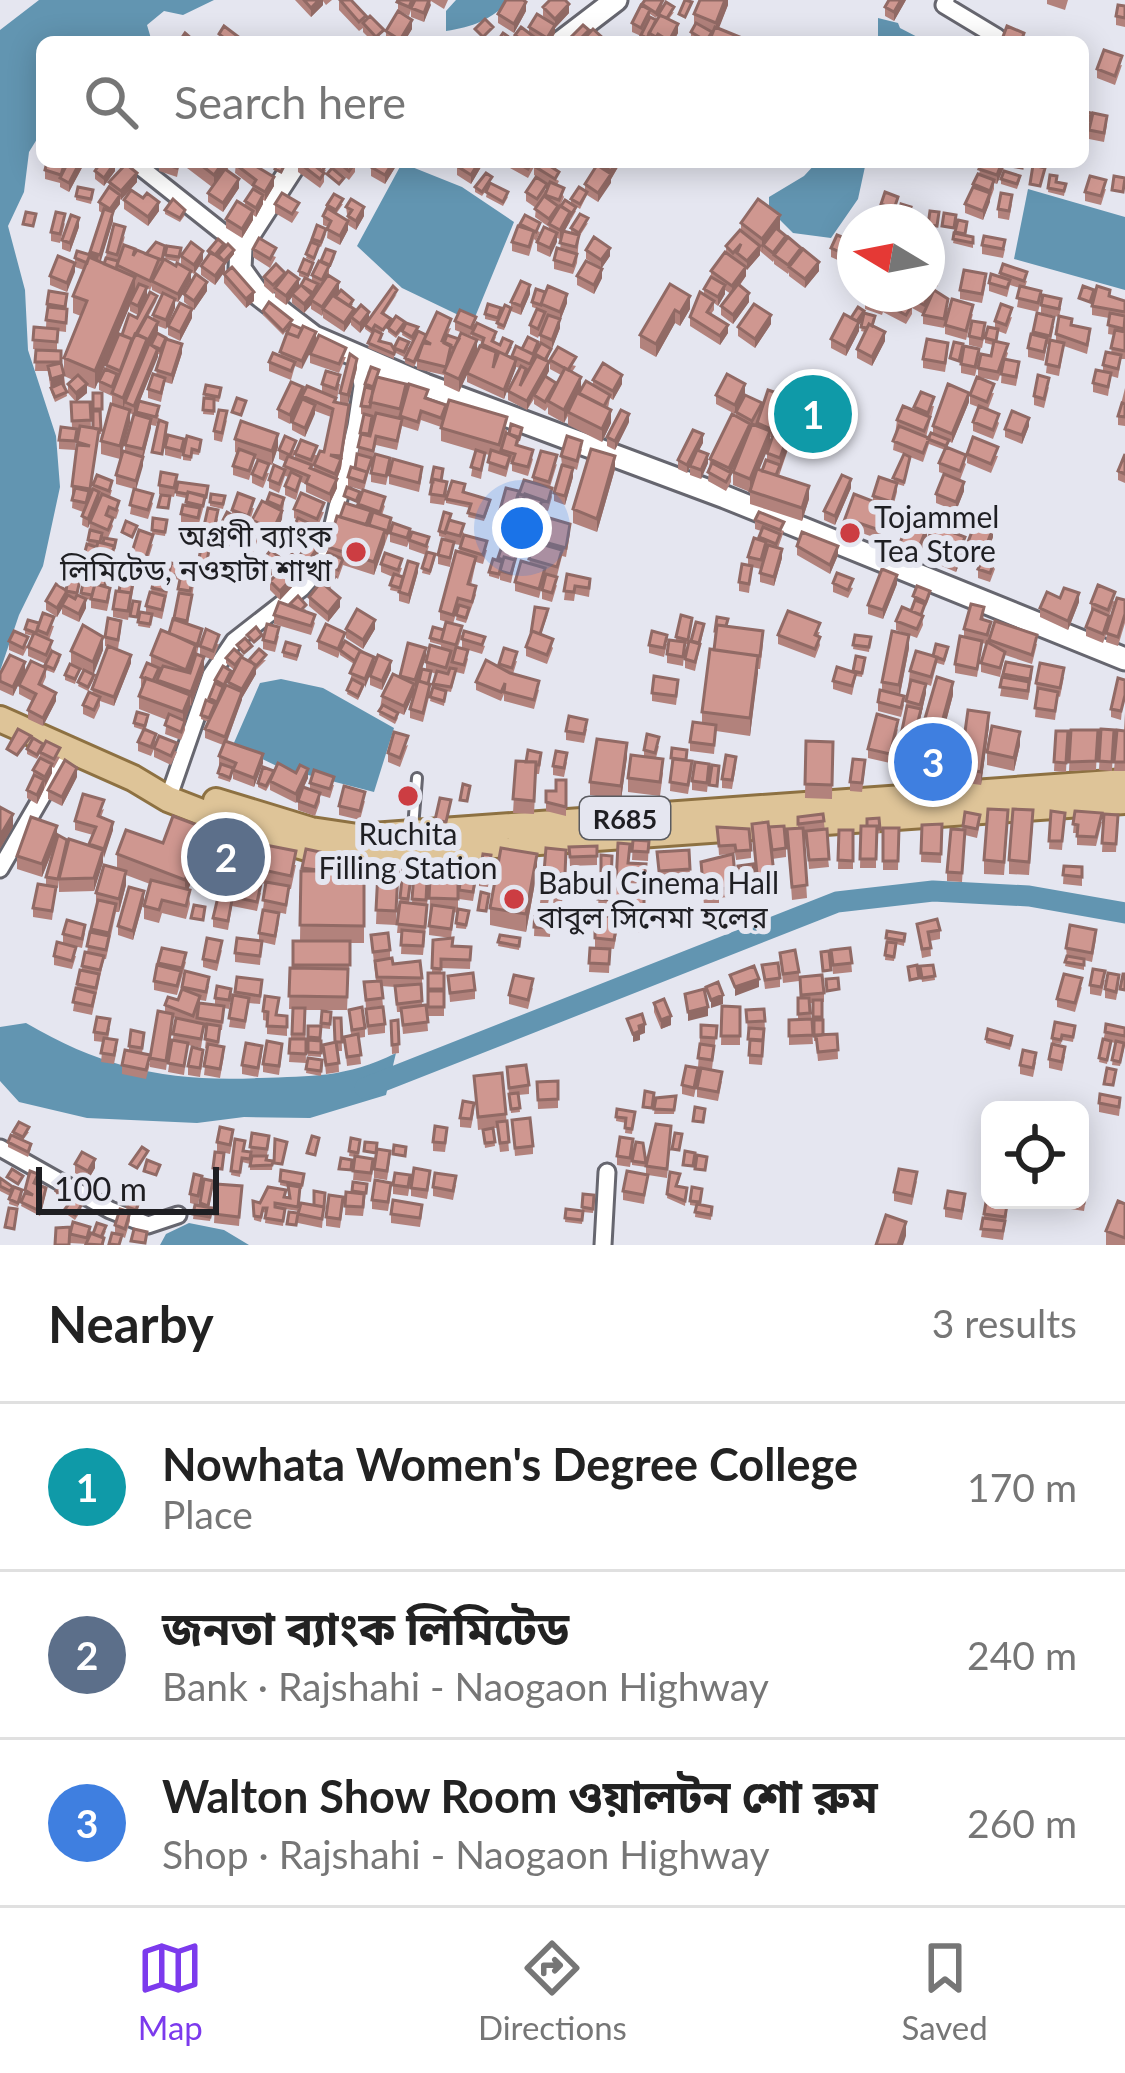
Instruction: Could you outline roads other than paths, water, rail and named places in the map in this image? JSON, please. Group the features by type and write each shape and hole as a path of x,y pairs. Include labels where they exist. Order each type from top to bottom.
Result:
{"main road":[{"name":"R685","path":"7,722 256,833 354,855 411,844 1125,782"},
{"name":"R685","path":"411,844 1125,801"}],"street":[{"path":"569,36 616,0"},
{"path":"946,0 944,5 995,36"},
{"path":"142,168 242,247"},
{"path":"292,168 242,247 240,269 258,294 314,337 597,452 725,496 1125,659"},
{"path":"170,793 212,675 234,641 302,588 324,562 356,426 362,386 358,356"},
{"path":"0,869 69,750"},
{"path":"0,1148 110,1210 148,1225 178,1215"},
{"path":"603,1245 607,1172"}],"lane":[{"path":"411,844 417,778"}],"water":[{"path":"39,0 214,0 183,15 164,11 147,25 150,36 36,36 36,141 29,152 24,192 8,226 25,290 28,350 56,436 60,487 43,566 19,615 0,671 0,30"},
{"path":"456,0 510,0 481,22 446,31 446,11"},
{"path":"878,18 898,23 915,36 878,36"},
{"path":"399,168 414,168 462,187 514,222 473,322 402,288 357,246"},
{"path":"811,168 865,168 855,204 837,204 837,229 831,238 793,233 769,209 769,197"},
{"path":"1028,189 1125,217 1125,290 1014,259"},
{"path":"281,679 323,688 394,728 374,792 281,768 233,745 260,683"},
{"path":"26,1023 110,1062 196,1078 329,1074 396,1053 386,1095 310,1118 244,1117 197,1123 87,1118 19,1102 0,1081 0,1027"},
{"path":"189,1223 224,1230 249,1245 160,1245 166,1234"}],"waterway":[{"path":"365,1088 837,902 933,891 1029,896 1125,913"}],"place":[{"name":"Nowhata Women's Degree College","path":"813,414"},
{"name":"Tojammel Tea Store","path":"850,533"},
{"name":"অগ্রণী ব্যাংক লিমিটেড, নওহাটা শাখা","path":"356,552"},
{"name":"Walton Show Room ওয়ালটন শো রুম","path":"933,762"},
{"name":"Ruchita Filling Station","path":"408,796"},
{"name":"জনতা ব্যাংক লিমিটেড","path":"226,857"},
{"name":"Babul Cinema Hall বাবুল সিনেমা হলের","path":"514,899"}]}
